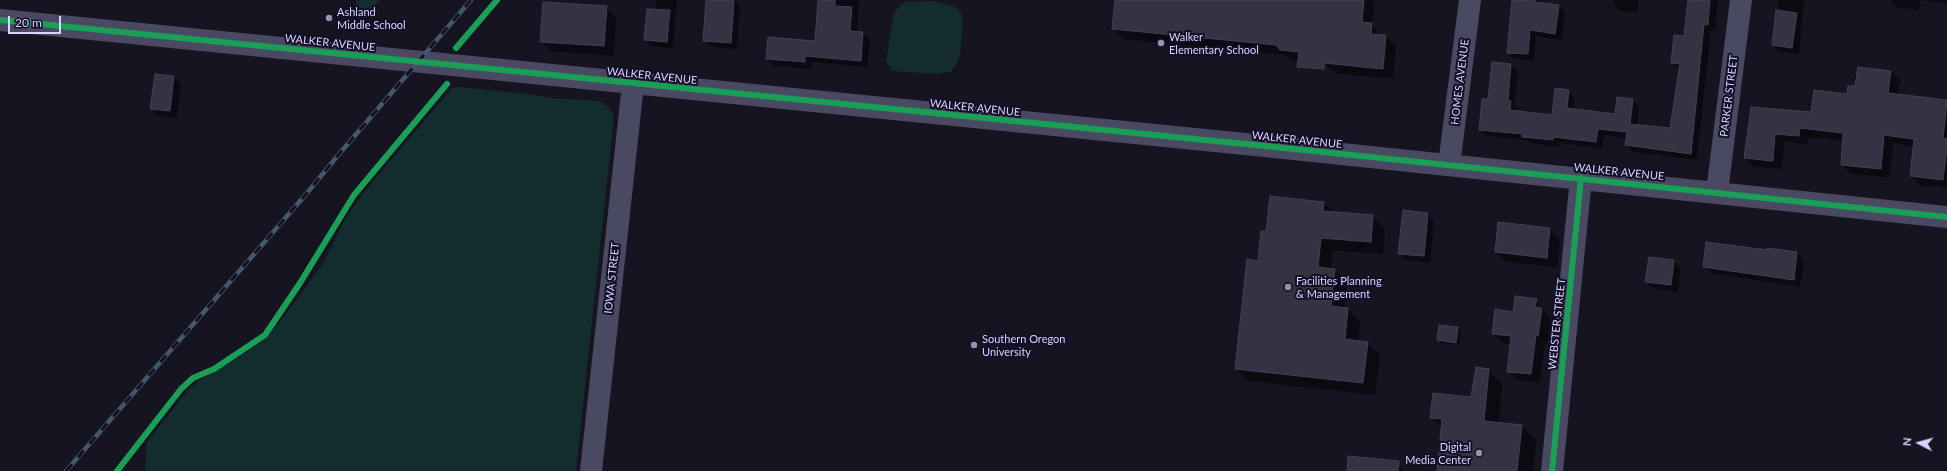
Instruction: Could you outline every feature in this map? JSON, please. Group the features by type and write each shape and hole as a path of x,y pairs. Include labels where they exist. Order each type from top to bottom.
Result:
{"street":[{"name":"HOMES AVENUE","path":"1449,165 1470,0"},
{"name":"PARKER STREET","path":"1717,192 1741,0"},
{"name":"WALKER AVENUE","path":"0,20 1581,178 1947,217"},
{"name":"IOWA STREET","path":"591,471 633,84"},
{"name":"WEBSTER STREET","path":"1552,471 1581,178"}],"green space":[{"path":"355,0 380,0 369,11 364,20"},
{"path":"934,1 955,7 961,13 963,23 960,53 956,65 950,72 937,74 893,71 886,62 894,12 905,2"},
{"path":"459,87 552,98 599,101 609,107 614,116 576,471 145,471 147,442 188,390 200,380 261,343 282,319 324,262 343,223 363,193 452,88"}],"building":[{"path":"706,0 734,0 731,43 703,41"},
{"path":"818,0 835,0 835,6 852,7 850,31 863,32 861,61 805,56 805,62 766,59 768,37 815,41"},
{"path":"1115,0 1364,0 1362,22 1372,23 1371,34 1386,35 1383,69 1324,63 1324,69 1297,67 1299,52 1280,50 1276,45 1112,29"},
{"path":"1512,0 1535,0 1535,2 1559,5 1555,34 1530,30 1528,54 1507,53"},
{"path":"1688,0 1710,0 1708,25 1704,24 1691,154 1625,145 1627,132 1598,129 1596,142 1553,137 1553,140 1522,137 1522,134 1479,130 1482,99 1488,99 1492,62 1511,64 1508,101 1511,101 1510,110 1552,115 1555,88 1569,90 1567,108 1615,114 1617,97 1633,99 1630,124 1670,128 1680,64 1671,63 1674,35 1684,36"},
{"path":"543,2 607,6 604,46 540,42"},
{"path":"647,9 670,10 667,42 644,40"},
{"path":"1776,10 1797,13 1792,48 1772,45"},
{"path":"1858,67 1891,71 1888,93 1947,100 1943,138 1947,139 1947,147 1943,180 1910,176 1914,139 1884,135 1881,169 1841,165 1843,133 1800,128 1799,136 1775,134 1773,161 1744,158 1751,107 1811,112 1814,90 1847,94 1848,86 1855,86"},
{"path":"155,74 174,76 170,111 150,109"},
{"name":"Facilities Planning & Management","path":"1270,196 1324,202 1323,211 1373,215 1371,242 1321,238 1318,267 1335,269 1331,306 1348,308 1345,339 1368,342 1363,383 1235,369 1247,259 1258,261 1261,231 1266,231"},
{"path":"1403,210 1428,213 1424,256 1398,254"},
{"path":"1498,222 1550,228 1547,258 1495,252"},
{"path":"1706,242 1767,250 1767,248 1797,252 1794,280 1703,267"},
{"path":"1649,257 1674,260 1671,285 1645,282"},
{"path":"1515,296 1537,299 1535,307 1542,308 1538,336 1536,335 1531,374 1507,372 1511,336 1492,334 1495,309 1513,312"},
{"path":"1439,325 1458,327 1456,343 1437,340"},
{"path":"1476,367 1489,369 1484,421 1522,425 1517,471 1437,471 1442,419 1430,418 1433,393 1471,397"},
{"path":"1348,456 1399,461 1398,471 1347,471"}],"railway":[{"path":"66,471 307,193 471,0"}],"cycle path":[{"path":"456,48 497,0"},
{"path":"0,20 1265,146 1947,217"},
{"path":"117,471 181,389 193,378 214,369 265,335 300,283 354,195 447,84"},
{"path":"1552,471 1581,178"}],"place":[{"name":"Ashland Middle School","path":"329,18"},
{"name":"Walker Elementary School","path":"1161,43"},
{"name":"Facilities Planning & Management","path":"1288,287"},
{"name":"Southern Oregon University","path":"974,345"},
{"name":"Digital Media Center","path":"1479,453"}]}
